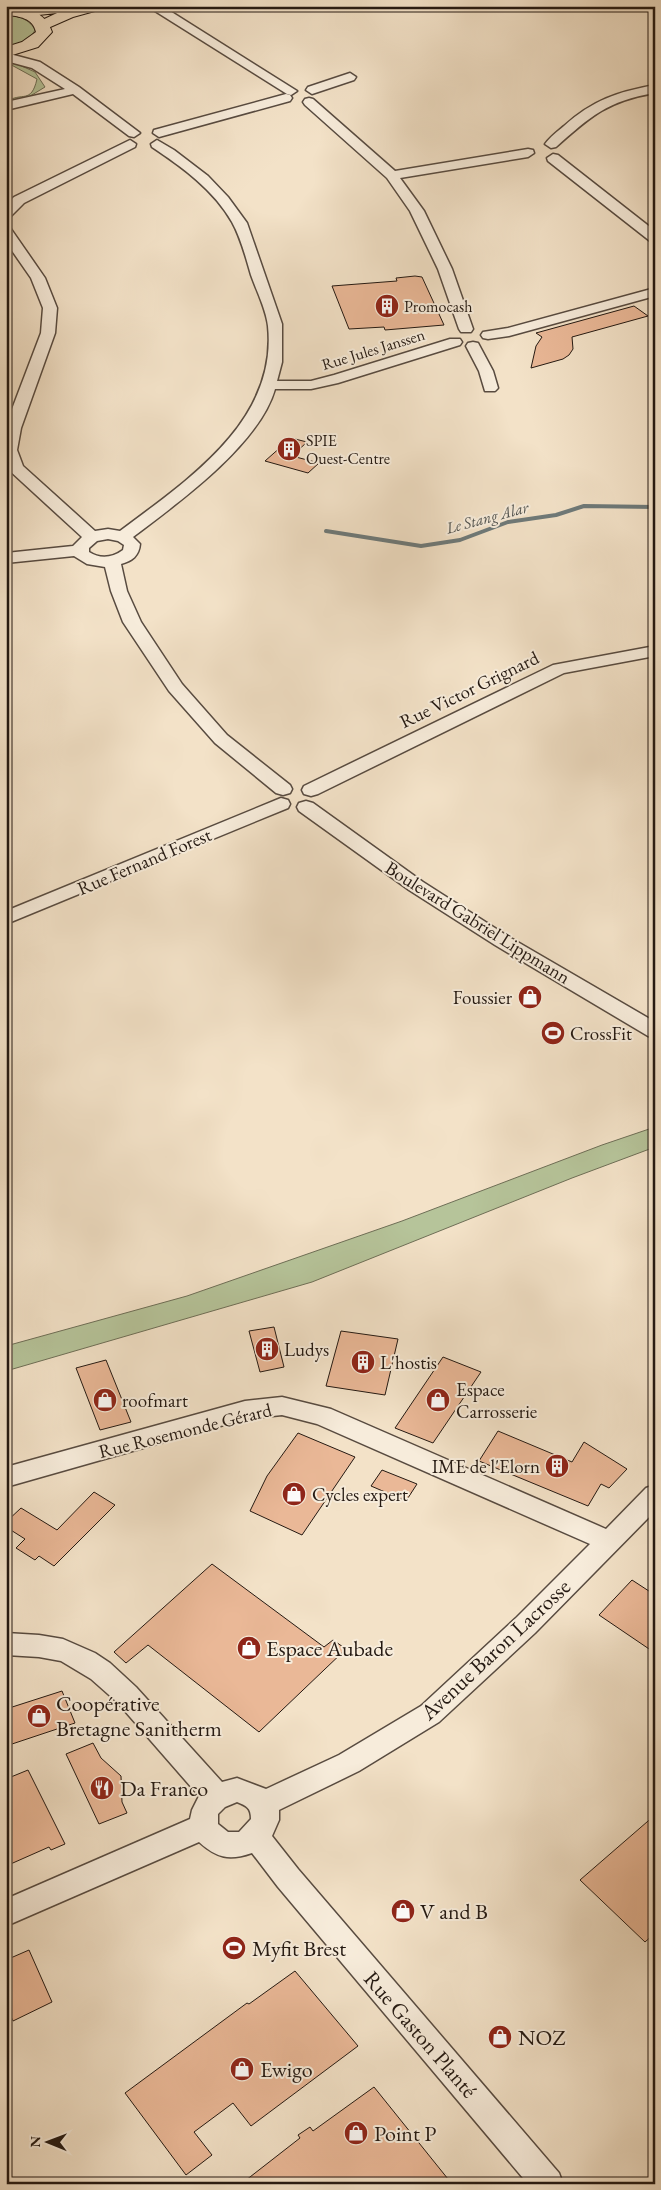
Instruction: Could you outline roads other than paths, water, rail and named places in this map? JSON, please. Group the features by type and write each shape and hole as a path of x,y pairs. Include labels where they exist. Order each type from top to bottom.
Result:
{"main road":[{"path":"13,11 36,12 68,6"},
{"path":"43,25 68,14 97,6"},
{"path":"6,52 29,46 40,38 44,32 43,25 38,20 13,11"}],"street":[{"path":"153,6 289,94 294,101 310,96 350,77"},
{"path":"29,46 29,54 52,81 52,86 42,95"},
{"path":"6,57 41,68 144,141 192,169 207,182 232,210 240,223 275,326 276,358 270,385 253,418 236,442 217,462 123,537"},
{"path":"6,106 42,95 73,89"},
{"path":"551,144 605,102 624,95 655,89"},
{"path":"6,213 19,200 144,141 289,94"},
{"path":"42,95 90,101"},
{"path":"310,96 392,175 417,211 445,269 466,329"},
{"path":"392,175 528,153 538,158 553,158 559,157 564,151 562,148 551,144 532,146 527,150 528,153"},
{"path":"553,158 651,232"},
{"path":"6,232 38,278 50,308 48,333 13,428 9,450 16,468 92,537"},
{"path":"488,335 489,338 485,344 473,346 455,342 452,336 466,329 483,331 488,335 508,332 655,292"},
{"name":"Rue Jules Janssen","path":"270,385 311,384 338,380 455,342"},
{"path":"473,346 486,371 490,388"},
{"path":"108,534 123,537 132,544 131,552 121,560 112,562 91,560 85,557 80,550 83,542 92,537 108,534"},
{"path":"6,558 80,550"},
{"path":"112,562 120,591 132,622 175,687 221,738 282,796 300,786 308,798"},
{"name":"Rue Victor Grignard","path":"308,798 559,669 655,652"},
{"name":"Rue Fernand Forest","path":"6,918 282,796"},
{"name":"Boulevard Gabriel Lippmann","path":"308,798 424,891 502,941 655,1031"},
{"name":"Rue Rosemonde Gérard","path":"6,1477 245,1410 282,1406 322,1416 609,1540"},
{"name":"Avenue Baron Lacrosse","path":"263,1804 349,1763 430,1714 526,1626 655,1495"},
{"path":"6,1644 34,1645 69,1652 93,1665 123,1689 172,1748 217,1796"},
{"path":"237,1790 247,1792 263,1804 266,1813 262,1830 256,1838 240,1845 222,1843 215,1839 205,1826 206,1810 210,1802 226,1791 237,1790"},
{"path":"6,1913 205,1826"},
{"name":"Rue Gaston Planté","path":"256,1838 548,2184"}],"waterway":[{"name":"Le Stang Alar","path":"326,531 421,546 460,540 508,522 556,515 584,506 655,507"}],"place":[{"name":"Promocash","path":"387,306"},
{"name":"SPIE Ouest-Centre","path":"289,449"},
{"name":"Foussier","path":"530,997"},
{"name":"CrossFit","path":"553,1033"},
{"name":"Ludys","path":"267,1349"},
{"name":"L'hostis","path":"363,1362"},
{"name":"roofmart","path":"105,1400"},
{"name":"Espace Carrosserie","path":"438,1400"},
{"name":"IME de l'Elorn","path":"557,1466"},
{"name":"Cycles expert","path":"294,1494"},
{"name":"Espace Aubade","path":"249,1648"},
{"name":"Coopérative Bretagne Sanitherm","path":"39,1716"},
{"name":"Da Franco","path":"102,1788"},
{"name":"V and B","path":"403,1911"},
{"name":"Myfit Brest","path":"234,1948"},
{"name":"NOZ","path":"500,2037"},
{"name":"Ewigo","path":"242,2069"},
{"name":"Point P","path":"356,2133"}]}
